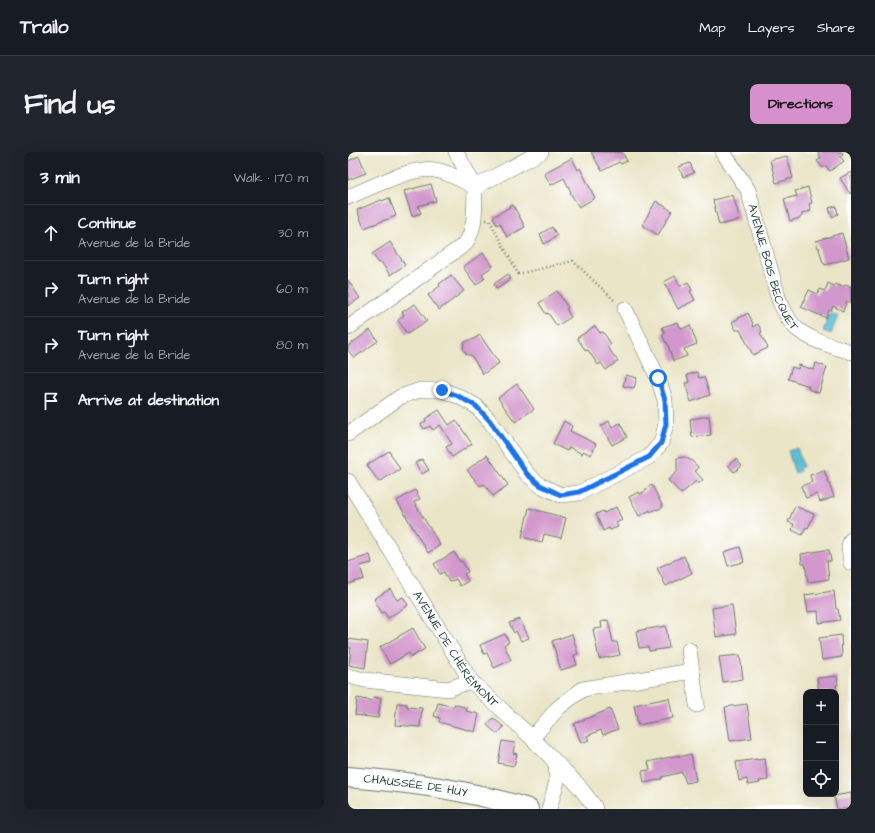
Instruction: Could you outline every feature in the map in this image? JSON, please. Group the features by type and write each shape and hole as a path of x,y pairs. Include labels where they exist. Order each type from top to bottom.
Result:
{"main road":[{"name":"CHAUSSÉE DE HUY","path":"348,777 394,781 454,790 528,809"}],"street":[{"path":"348,328 465,244 471,234 474,218 475,187 456,152"},
{"path":"475,187 541,152"},
{"name":"AVENUE BOIS BECQUET","path":"723,152 748,190 779,300 787,316 797,328 814,339 851,352"},
{"path":"348,197 409,172 424,169 447,173 475,187"},
{"path":"348,434 400,397 420,390 442,390 458,396 476,406 490,421 527,474 540,485 561,495 579,492 649,457 661,443 666,424 665,400 658,378 625,309"},
{"name":"AVENUE DE CHÉRÉMONT","path":"348,481 471,681 532,738 578,785 595,809"},
{"path":"851,540 849,547 851,563"},
{"path":"689,650 696,705"},
{"path":"532,738 560,707 583,689 692,671"},
{"path":"348,676 365,680 448,689 471,681"},
{"path":"549,809 557,781 556,764"}],"path":[{"path":"474,218 490,221 518,274 573,261 625,309"}],"water":[{"path":"830,313 838,316 831,334 823,331"},
{"path":"797,448 803,467 799,468 800,471 795,473 788,451"}],"building":[{"path":"591,152 622,152 627,161 621,164 619,162 602,171"},
{"path":"817,152 842,152 843,154 840,156 844,161 830,171 826,166 823,168 817,161 821,158"},
{"path":"359,156 366,173 348,180 348,161"},
{"path":"787,156 793,178 776,183 770,160"},
{"path":"572,158 578,170 580,168 595,198 579,207 570,193 571,192 564,178 551,185 544,173"},
{"path":"690,163 694,173 683,177 679,167"},
{"path":"851,172 851,193 850,194 840,178"},
{"path":"431,184 436,201 418,206 421,213 412,216 404,191"},
{"path":"808,187 812,203 809,204 811,211 802,213 800,218 790,221 784,199 797,196 795,191"},
{"path":"733,195 740,220 719,225 713,200"},
{"path":"389,198 396,216 364,228 357,210"},
{"path":"656,201 672,211 658,235 642,225"},
{"path":"513,205 525,227 507,237 500,223 497,225 493,217"},
{"path":"836,206 838,214 832,217 829,208"},
{"path":"552,227 557,236 544,244 540,234"},
{"path":"842,233 849,258 825,265 823,263 820,248 818,248 816,241"},
{"path":"390,242 405,265 390,275 381,262 379,263 372,254"},
{"path":"483,253 493,266 482,274 485,278 476,285 463,267"},
{"path":"508,274 511,279 497,289 494,284"},
{"path":"451,275 464,291 439,310 428,295"},
{"path":"675,276 680,286 688,282 692,290 690,291 695,300 678,309 664,282"},
{"path":"348,280 360,298 348,306"},
{"path":"828,283 834,286 835,284 843,287 845,285 851,287 851,303 847,301 843,311 833,306 831,311 829,310 826,318 801,307 809,290 818,294 820,289 825,291"},
{"path":"557,291 568,308 566,309 571,317 557,326 548,313 546,314 539,303"},
{"path":"415,304 427,321 407,334 398,320 404,315 402,312"},
{"path":"748,313 753,327 758,324 762,332 760,333 768,348 753,355 740,330 736,330 732,322"},
{"path":"678,322 682,329 690,325 697,344 684,349 687,356 673,361 667,342 666,343 662,334 665,333 662,327"},
{"path":"595,326 600,333 603,332 611,344 607,347 618,361 606,370 601,363 598,365 588,350 586,351 577,338"},
{"path":"370,330 378,341 354,358 348,350 348,346"},
{"path":"480,335 499,363 483,374 471,355 467,355 463,349 464,343"},
{"path":"816,363 827,367 819,393 808,389 809,386 788,379 792,367 798,369 799,365 814,370"},
{"path":"697,372 699,378 704,377 710,395 691,402 685,383 689,382 687,375"},
{"path":"626,375 637,378 634,388 623,386"},
{"path":"517,384 534,409 515,422 498,398"},
{"path":"439,410 449,425 456,420 472,444 452,457 446,447 452,444 440,425 433,430 430,426 424,429 421,424 426,421 425,419"},
{"path":"709,416 711,435 692,437 690,419"},
{"path":"564,421 572,426 570,431 596,444 591,455 583,451 582,454 569,447 567,451 553,444"},
{"path":"609,421 612,427 620,423 627,437 612,445 601,426"},
{"path":"389,451 400,469 379,482 367,465"},
{"path":"487,455 508,485 493,496 484,484 480,486 467,470"},
{"path":"685,457 698,467 695,471 703,480 698,484 696,481 681,494 668,480 678,471 677,458"},
{"path":"422,459 429,470 422,474 415,463"},
{"path":"736,459 742,466 734,472 728,465"},
{"path":"824,470 834,497 820,502 817,494 806,498 801,486 812,482 810,475"},
{"path":"652,485 663,507 650,512 650,510 639,516 629,497 639,492 640,494"},
{"path":"415,490 420,499 414,502 440,545 428,553 397,501"},
{"path":"795,506 814,514 808,528 806,527 802,535 792,530 794,524 788,522"},
{"path":"616,507 622,520 616,523 618,527 610,530 609,528 603,531 596,514 603,511 604,513"},
{"path":"529,508 566,518 561,538 544,534 542,542 522,537"},
{"path":"740,547 744,562 728,566 724,552"},
{"path":"829,550 831,561 827,561 829,579 808,582 805,564 802,564 801,554"},
{"path":"454,552 460,562 462,561 468,572 464,574 468,581 460,586 456,579 449,582 444,572 440,574 434,564"},
{"path":"370,555 372,563 360,566 364,579 348,584 348,562"},
{"path":"684,556 692,573 666,586 657,568"},
{"path":"390,589 397,600 403,597 408,605 388,618 384,612 382,613 374,599"},
{"path":"834,591 836,609 838,609 840,620 819,623 818,611 808,612 805,595"},
{"path":"732,605 736,634 716,637 712,608"},
{"path":"520,619 529,638 521,641 516,631 514,633 509,623"},
{"path":"608,620 613,642 617,642 620,655 599,659 593,629 602,628 601,622"},
{"path":"666,626 669,648 649,651 648,647 639,648 636,631"},
{"path":"413,628 425,649 411,657 409,653 390,664 380,647"},
{"path":"505,634 509,642 504,645 511,660 494,668 487,653 484,654 480,645"},
{"path":"572,634 578,654 574,655 577,665 561,670 552,641"},
{"path":"841,635 842,657 822,660 819,638"},
{"path":"348,639 368,642 365,668 349,665 351,648 348,648"},
{"path":"740,655 743,679 723,682 719,657"},
{"path":"837,676 838,685 836,685 837,689 819,689 817,678"},
{"path":"373,697 381,698 378,718 355,715 357,698 372,701"},
{"path":"669,698 673,718 638,725 634,705"},
{"path":"397,703 407,704 407,707 422,708 420,727 395,725"},
{"path":"438,703 454,707 454,704 467,708 466,711 479,714 475,732 439,722 440,718 434,716"},
{"path":"747,704 752,738 730,741 725,707"},
{"path":"610,709 618,729 603,735 601,730 587,736 589,740 581,743 574,724"},
{"path":"493,718 504,727 497,734 487,725"},
{"path":"502,741 515,743 513,753 517,754 514,766 498,763"},
{"path":"691,754 696,781 686,783 682,772 644,783 642,771 650,770 648,762 679,755 679,757"},
{"path":"765,759 768,780 759,781 760,783 748,785 747,779 739,781 736,762"},
{"path":"851,793 851,809 837,809 834,797 839,797 839,795"}],"route":[{"path":"442,390 458,396 476,406 490,421 527,474 540,485 561,495 579,492 649,457 661,443 666,424 665,400 658,378"}]}
